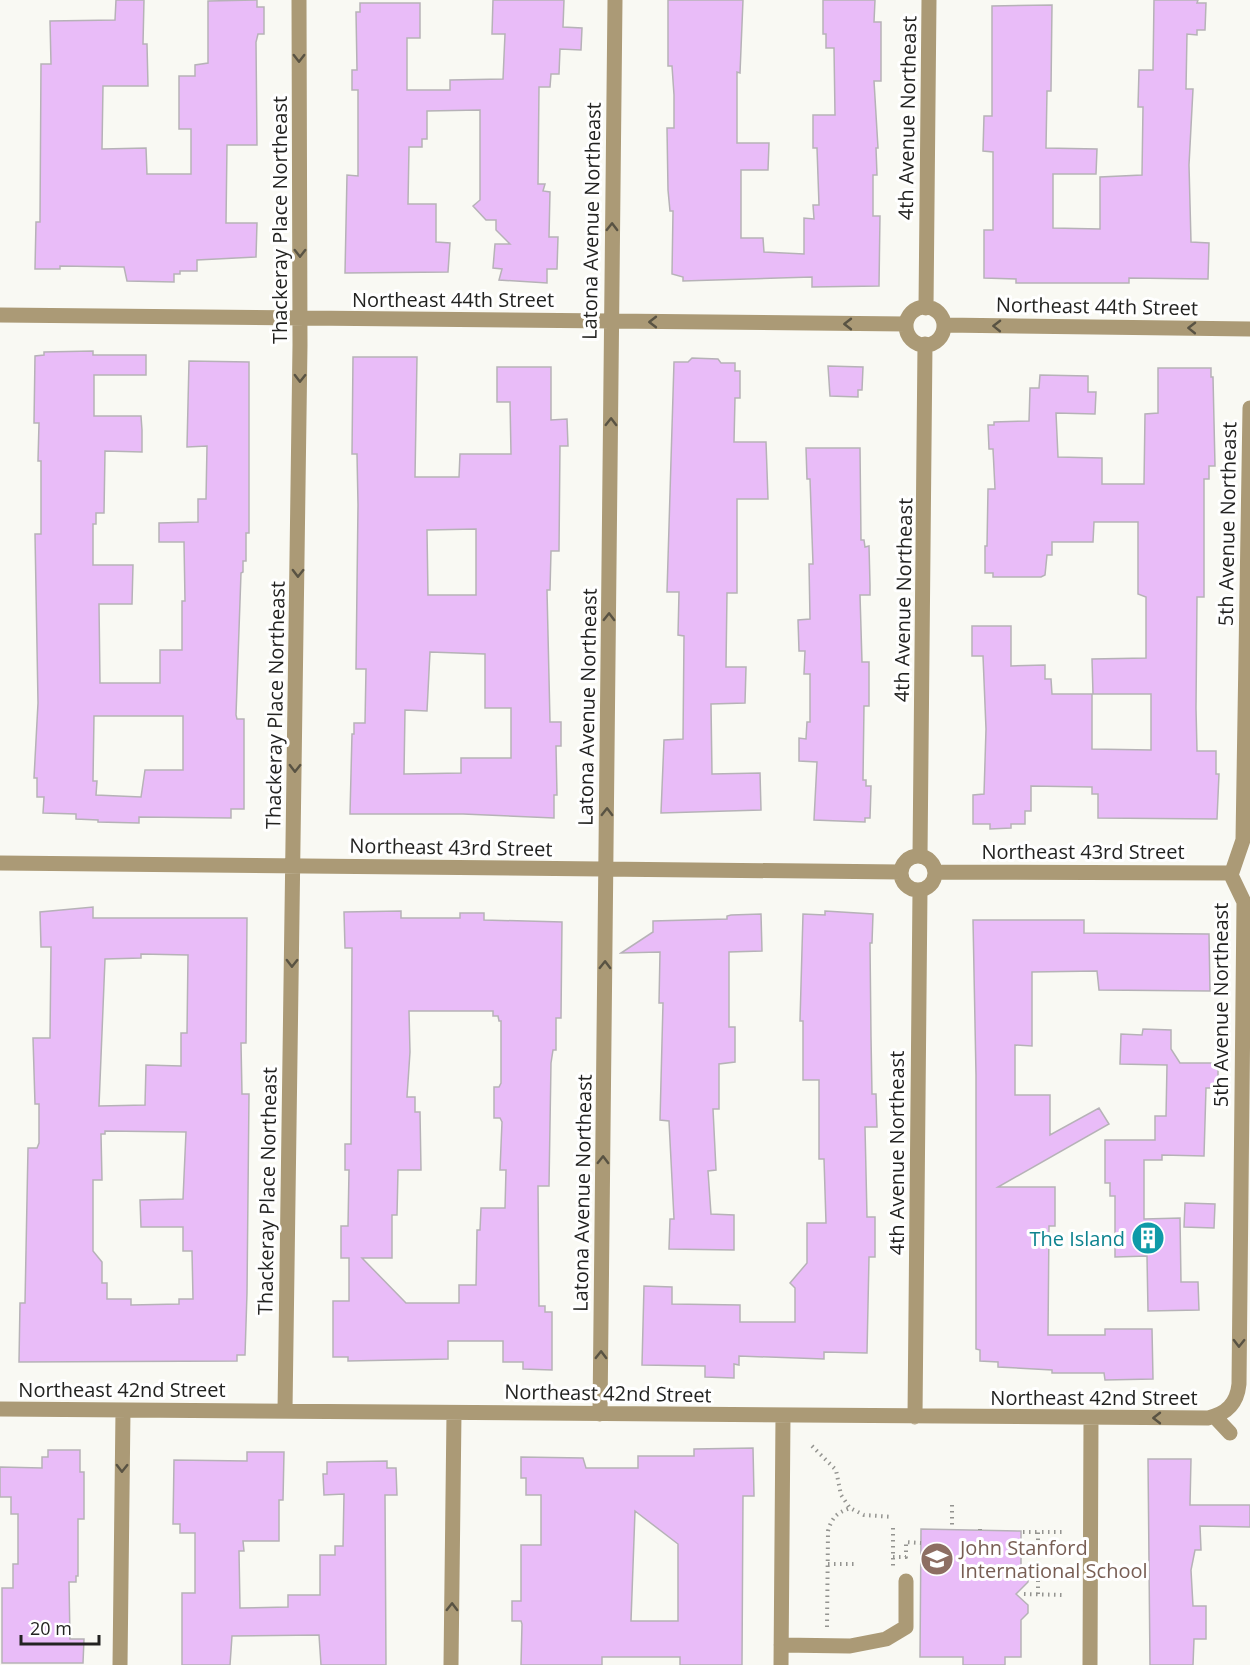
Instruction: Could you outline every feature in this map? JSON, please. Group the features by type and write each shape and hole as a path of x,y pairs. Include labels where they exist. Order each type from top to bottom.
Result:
{"street":[{"name":"Thackeray Place Northeast","path":"285,1411 300,319 299,0"},
{"name":"Latona Avenue Northeast","path":"600,1414 615,0"},
{"name":"4th Avenue Northeast","path":"926,308 929,0"},
{"path":"926,308 940,315 944,325 939,338 925,344 913,340 906,324 911,314 926,308"},
{"name":"Northeast 44th Street","path":"0,315 906,324"},
{"name":"Northeast 44th Street","path":"944,325 1250,329"},
{"name":"4th Avenue Northeast","path":"920,856 925,344"},
{"name":"5th Avenue Northeast","path":"1215,1416 1229,1409 1234,1403 1239,1384 1244,902 1231,873 1243,840 1250,408"},
{"path":"920,856 928,859 935,872 930,885 920,890 906,885 901,872 907,861 920,856"},
{"name":"Northeast 43rd Street","path":"0,863 294,865 606,871 901,872"},
{"name":"Northeast 43rd Street","path":"935,872 1231,873"},
{"name":"4th Avenue Northeast","path":"915,1416 920,890"},
{"name":"Northeast 42nd Street","path":"0,1409 1091,1418 1215,1416"},
{"path":"120,1665 123,1410"},
{"path":"451,1665 454,1413"},
{"path":"781,1665 783,1415"},
{"path":"1215,1416 1230,1432"},
{"path":"1090,1665 1091,1418"},
{"path":"781,1645 850,1646 886,1639 906,1627 906,1581"}],"path":[{"path":"812,1446 836,1470 841,1495 850,1508 864,1515 893,1517"},
{"path":"952,1505 952,1528"},
{"path":"827,1632 828,1531 831,1520 838,1513 850,1508"},
{"path":"893,1528 894,1559 906,1557 906,1542 921,1543"},
{"path":"1023,1532 1064,1532"},
{"path":"1038,1532 1038,1594"},
{"path":"828,1564 854,1564"},
{"path":"1024,1594 1063,1595"}],"building":[{"path":"116,0 144,0 143,44 147,44 148,86 103,86 102,149 146,148 147,174 191,174 191,129 179,129 179,76 195,76 195,65 208,63 208,1 257,0 257,7 264,7 264,34 258,34 256,42 257,145 227,145 226,223 257,223 256,257 197,260 197,271 180,271 180,274 174,274 174,282 127,281 124,267 60,266 60,269 35,269 36,222 40,222 41,64 51,64 50,21 115,20"},
{"path":"493,0 564,0 563,27 582,28 581,50 560,49 559,74 551,74 550,87 539,87 538,184 545,184 543,191 550,192 549,237 558,237 557,269 547,269 547,283 499,280 502,269 493,268 495,244 510,244 496,230 496,220 486,220 473,206 480,200 480,110 427,111 427,139 422,139 422,147 409,147 408,204 436,204 436,242 450,243 448,272 345,273 347,175 358,176 358,90 352,90 352,70 357,70 356,12 360,12 360,3 420,3 420,38 407,38 407,90 450,90 450,80 503,79 505,34 492,34"},
{"path":"668,0 743,0 740,73 737,72 737,143 769,143 768,170 741,170 741,238 763,238 764,252 804,254 804,218 814,219 813,205 819,205 817,148 813,148 813,115 835,115 834,48 826,48 826,34 823,34 823,0 875,0 874,22 881,22 881,81 874,81 878,148 876,148 877,175 873,175 873,216 880,216 879,286 812,287 812,277 683,281 683,277 672,274 673,211 670,211 668,190 667,128 674,128 674,95 672,66 668,66"},
{"path":"1154,0 1198,0 1197,3 1206,3 1205,30 1197,30 1197,35 1187,34 1186,89 1193,89 1189,165 1191,242 1209,243 1208,279 1129,278 1129,283 1016,283 1016,279 984,278 984,230 993,230 993,152 983,151 984,116 992,116 992,6 1052,5 1051,91 1047,91 1046,148 1097,149 1096,174 1053,174 1053,228 1100,229 1100,177 1142,175 1143,107 1138,107 1139,70 1153,70"},
{"path":"93,351 93,355 146,355 146,375 94,375 94,416 141,416 142,430 142,452 105,451 104,513 96,513 96,524 93,524 93,565 133,565 132,604 99,604 100,683 160,683 160,650 182,650 182,601 185,601 184,542 159,542 159,523 198,522 198,499 206,499 207,446 187,447 189,361 249,362 249,533 246,533 246,561 243,561 243,572 241,573 236,715 237,719 244,719 244,809 231,809 231,818 139,817 139,823 98,822 98,820 76,819 76,814 43,813 44,797 37,797 37,778 34,778 38,703 35,534 41,534 41,461 38,461 39,423 34,423 35,356 44,355 44,352","holes":["94,716 183,716 183,770 145,770 141,797 96,795 97,781 93,781"]},
{"path":"353,357 417,357 415,477 459,477 460,454 511,454 510,402 497,402 497,367 551,367 551,420 567,419 568,446 560,446 559,551 551,551 550,590 547,590 550,722 561,722 561,746 556,746 557,795 554,795 554,818 463,814 350,814 352,734 354,734 354,723 365,723 366,669 356,669 358,505 357,454 352,454","holes":["476,529 476,595 428,595 427,530","430,652 485,654 485,708 511,708 511,758 461,758 461,773 404,774 405,710 427,711"]},
{"path":"692,358 718,359 721,363 735,363 735,371 740,371 740,398 735,398 734,442 766,442 768,499 737,499 737,593 727,593 726,667 746,667 745,703 711,704 712,774 760,773 761,810 661,813 664,740 683,739 684,636 678,635 679,592 667,592 674,362 688,362"},
{"path":"828,366 863,367 862,390 858,390 858,397 830,396"},
{"path":"1158,368 1211,368 1211,377 1213,377 1215,466 1209,466 1209,479 1204,479 1204,597 1197,597 1196,708 1197,751 1216,751 1216,774 1219,774 1217,819 1098,818 1098,794 1092,794 1092,787 1031,786 1031,811 1025,811 1025,824 1011,824 1011,828 990,829 990,824 973,824 973,795 984,794 986,729 983,656 972,656 972,626 1011,626 1011,666 1045,665 1045,679 1051,679 1052,694 1092,694 1092,749 1151,750 1151,694 1093,694 1092,659 1146,658 1146,597 1138,594 1138,522 1094,522 1093,542 1052,542 1052,555 1047,555 1045,575 1041,577 993,577 993,573 985,573 985,546 987,546 988,489 995,489 993,449 989,449 988,425 994,425 994,422 1029,421 1030,388 1039,388 1040,375 1088,376 1088,392 1096,392 1095,414 1056,413 1058,457 1102,458 1102,484 1144,484 1145,414 1158,413"},
{"path":"806,448 860,448 861,540 864,540 865,547 869,546 870,585 870,595 860,595 862,662 869,662 869,706 864,706 863,780 866,780 866,786 871,786 870,818 865,818 865,822 814,820 817,762 799,761 799,738 806,739 807,722 810,722 810,674 804,674 805,651 799,651 798,620 810,619 809,564 813,564 810,479 807,479"},
{"path":"93,907 93,918 247,918 246,1043 241,1043 242,1094 249,1094 247,1293 245,1355 237,1355 237,1361 19,1362 20,1303 25,1303 28,1148 37,1148 39,1143 39,1104 35,1104 33,1038 50,1038 51,947 41,947 40,912","holes":["141,954 188,955 187,1033 181,1033 181,1066 146,1065 145,1105 99,1106 105,959 141,958","105,1131 186,1132 183,1199 140,1200 141,1227 183,1227 183,1251 192,1251 193,1299 179,1299 179,1304 131,1305 131,1299 107,1299 107,1283 102,1283 102,1262 93,1251 93,1180 102,1180 101,1134 105,1134"]},
{"path":"401,911 401,918 460,918 460,913 484,913 484,920 562,922 561,1018 556,1018 556,1050 553,1050 551,1063 549,1186 538,1186 539,1306 545,1306 545,1312 552,1312 552,1370 523,1369 523,1362 503,1362 503,1341 448,1341 448,1359 348,1361 348,1357 333,1357 333,1301 349,1301 349,1258 341,1258 341,1226 348,1226 349,1170 345,1170 345,1144 351,1144 352,948 345,948 344,912","holes":["409,1011 493,1011 493,1016 498,1016 501,1021 501,1083 499,1087 494,1087 494,1118 500,1118 502,1122 500,1170 506,1170 505,1208 481,1208 480,1230 477,1230 476,1285 459,1285 459,1303 406,1303 362,1258 392,1258 392,1215 397,1215 398,1170 421,1170 420,1112 415,1112 415,1097 407,1097 410,1052"]},
{"path":"825,911 873,914 872,943 870,943 872,1094 876,1094 877,1127 865,1127 867,1217 875,1217 875,1257 869,1257 867,1353 824,1352 824,1359 739,1356 739,1365 734,1364 734,1378 705,1377 705,1366 642,1365 644,1286 672,1287 672,1304 740,1305 740,1322 795,1322 795,1288 790,1283 807,1263 807,1223 826,1223 824,1159 819,1159 819,1080 803,1080 803,1021 800,1021 803,914 825,915"},
{"path":"761,914 762,951 729,952 729,1027 735,1027 735,1062 719,1064 719,1109 713,1109 716,1170 708,1171 711,1214 734,1215 734,1250 669,1249 670,1219 674,1219 669,1121 660,1120 663,1003 659,1003 660,952 621,953 653,932 653,921 727,919 727,916 731,915"},
{"path":"973,920 1084,920 1084,933 1209,934 1210,991 1099,990 1097,971 1032,972 1032,1046 1015,1045 1015,1095 1050,1095 1050,1135 1099,1108 1109,1124 998,1187 1055,1187 1055,1226 1049,1226 1048,1335 1105,1335 1105,1329 1152,1329 1153,1379 1105,1380 1104,1373 1052,1373 1052,1370 998,1367 998,1362 980,1361 980,1350 976,1349 976,1075"},
{"path":"1143,1029 1171,1030 1171,1049 1180,1063 1218,1063 1218,1088 1206,1088 1204,1156 1162,1155 1162,1160 1144,1160 1144,1219 1180,1218 1181,1282 1198,1282 1199,1310 1148,1311 1147,1256 1115,1257 1115,1196 1110,1196 1110,1183 1105,1183 1105,1140 1155,1140 1155,1116 1166,1116 1167,1065 1120,1064 1121,1034 1142,1035"},
{"path":"1185,1203 1215,1204 1214,1228 1184,1227"},
{"path":"753,1448 754,1496 743,1496 742,1665 680,1665 680,1657 602,1657 602,1665 521,1665 522,1624 521,1621 512,1621 512,1601 521,1601 521,1545 541,1545 541,1495 526,1495 526,1478 521,1478 521,1457 583,1458 586,1468 638,1468 638,1456 694,1456 694,1449","holes":["635,1511 678,1544 678,1621 631,1621"]},
{"path":"48,1450 80,1450 80,1472 84,1472 84,1519 78,1519 78,1576 76,1576 76,1582 69,1582 70,1639 84,1639 83,1663 2,1663 2,1588 13,1588 13,1564 18,1564 18,1514 11,1514 11,1497 0,1497 0,1467 42,1468 42,1457 48,1457"},
{"path":"247,1452 284,1452 283,1500 279,1500 279,1541 243,1541 244,1551 239,1551 240,1608 288,1607 288,1595 320,1595 320,1555 335,1555 335,1546 343,1546 344,1494 324,1495 323,1474 327,1474 327,1462 387,1461 387,1468 396,1468 397,1495 385,1495 386,1665 321,1665 319,1635 232,1636 230,1665 182,1665 182,1593 195,1593 195,1533 180,1533 180,1524 173,1524 174,1460 247,1461"},
{"path":"1148,1459 1191,1459 1190,1505 1250,1505 1250,1527 1200,1526 1201,1550 1195,1550 1191,1570 1193,1606 1206,1606 1206,1639 1194,1639 1193,1665 1150,1665"},
{"path":"921,1529 1021,1531 1021,1567 1028,1573 1028,1582 1016,1594 1028,1605 1028,1613 1021,1620 1021,1657 1005,1657 1005,1665 963,1665 963,1657 920,1657"}],"place":[{"name":"The Island","path":"1148,1238"},
{"name":"John Stanford International School","path":"937,1559"}]}
